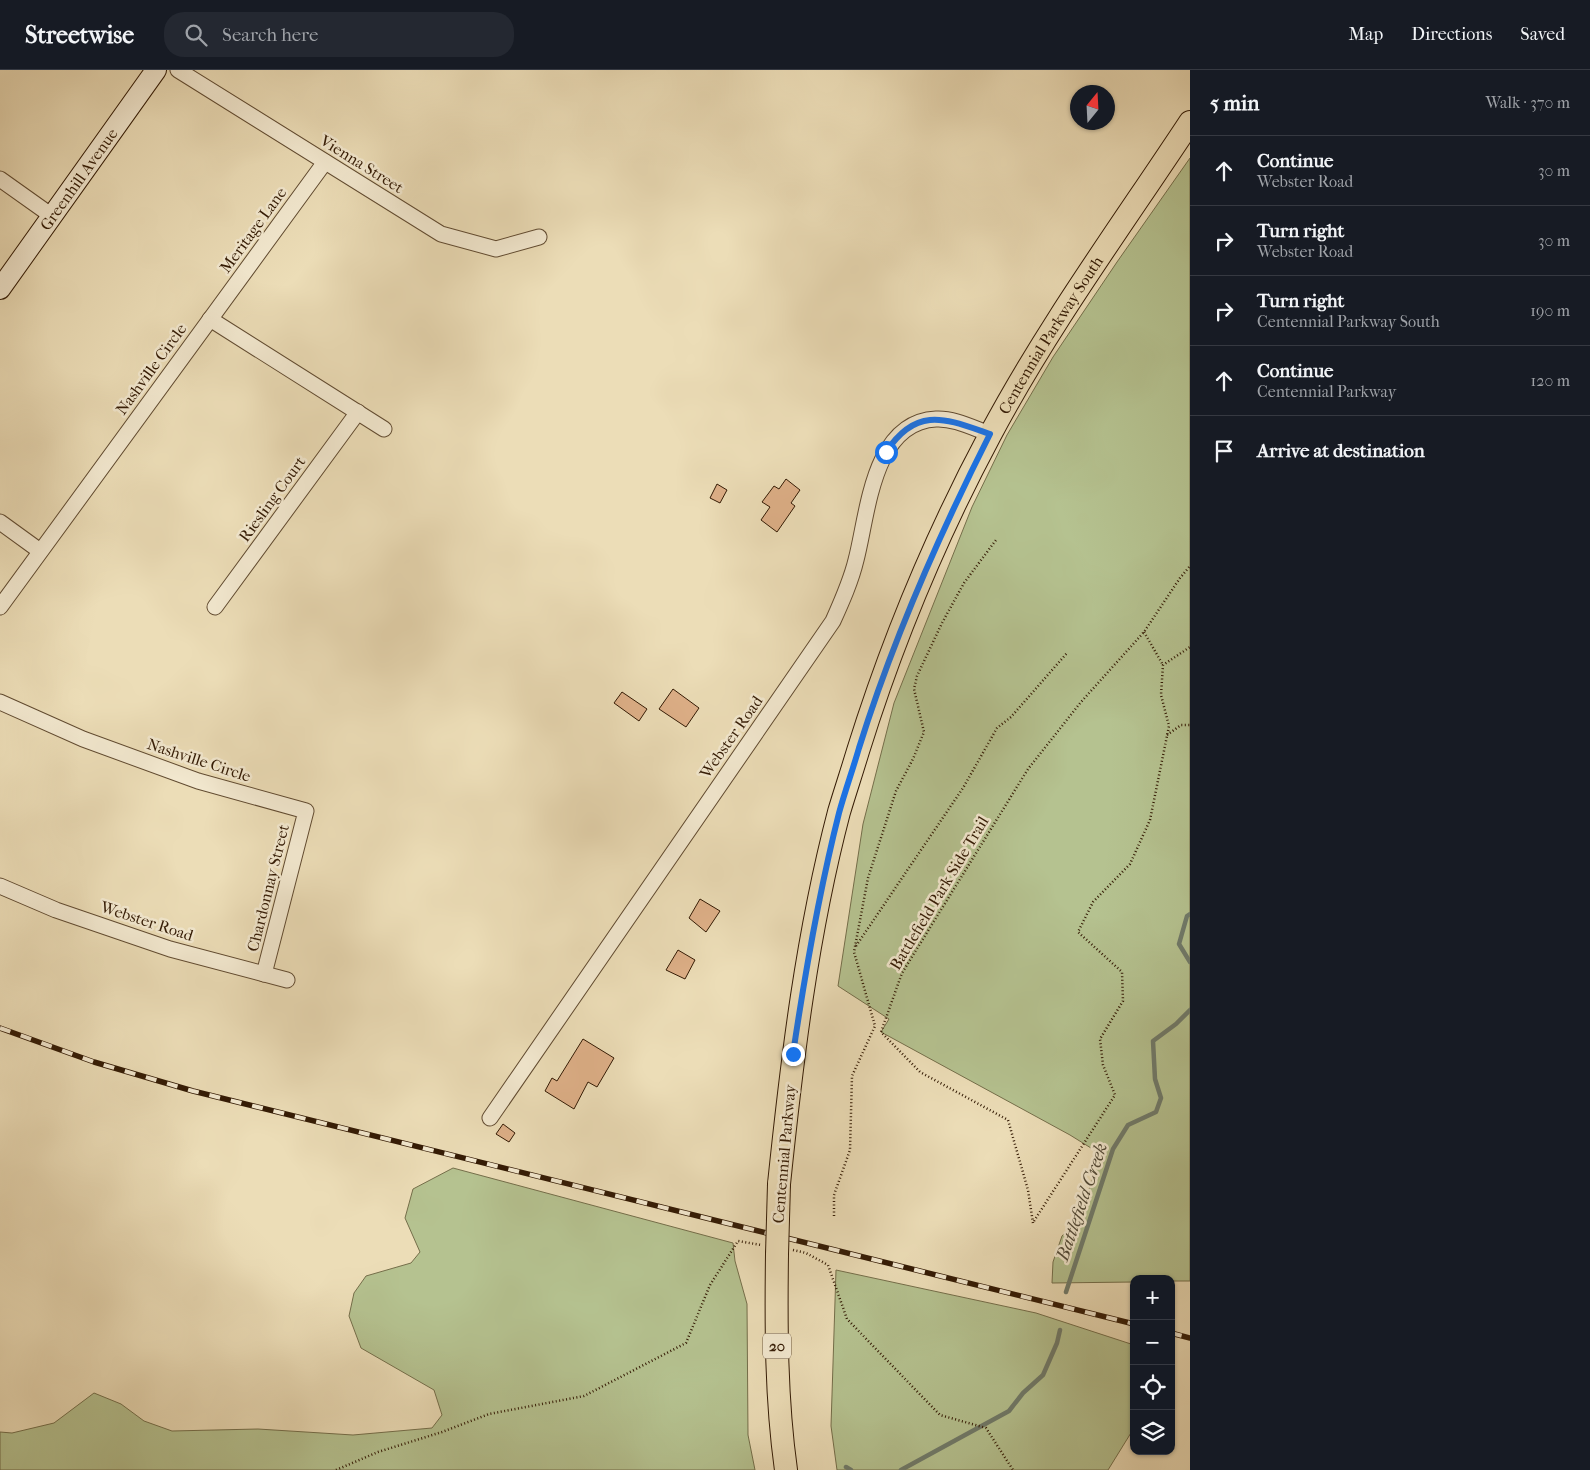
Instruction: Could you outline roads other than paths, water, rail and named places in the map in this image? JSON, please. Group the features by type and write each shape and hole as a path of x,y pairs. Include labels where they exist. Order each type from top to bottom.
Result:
{"main road":[{"name":"Centennial Parkway South","path":"840,811 875,697 916,590 990,434 1032,359 1190,122"},
{"name":"Centennial Parkway","path":"786,1470 781,1439 776,1324 779,1184 793,1054 808,952 840,811"}],"street":[{"name":"Greenhill Avenue","path":"0,288 156,70"},
{"name":"Vienna Street","path":"178,70 441,234 496,249 539,237"},
{"name":"Meritage Lane","path":"210,319 326,162"},
{"path":"0,179 52,216"},
{"name":"Nashville Circle","path":"0,607 210,319 384,429"},
{"name":"Riesling Court","path":"214,608 358,412"},
{"name":"Webster Road","path":"490,1118 833,621 842,602 856,560 868,499 876,475 886,452 896,438 910,427 933,419 950,420 990,434"},
{"path":"0,522 40,551"},
{"name":"Nashville Circle","path":"0,702 83,739 198,781 306,811"},
{"name":"Chardonnay Street","path":"264,974 306,811"},
{"name":"Webster Road","path":"0,886 56,910 170,949 287,980"}],"waterway":[{"name":"Battlefield Creek","path":"1190,914 1187,916 1179,944 1190,962"},
{"name":"Battlefield Creek","path":"1066,1292 1113,1149 1128,1125 1156,1112 1161,1098 1155,1079 1153,1041 1176,1024 1190,1010"},
{"name":"Battlefield Creek","path":"901,1470 1009,1411 1023,1393 1043,1375 1057,1343 1060,1330"},
{"name":"Battlefield Creek","path":"846,1467 851,1470"}],"railway":[{"path":"0,1028 94,1062 193,1091 1130,1323"},
{"path":"1175,1334 1190,1338"}]}
